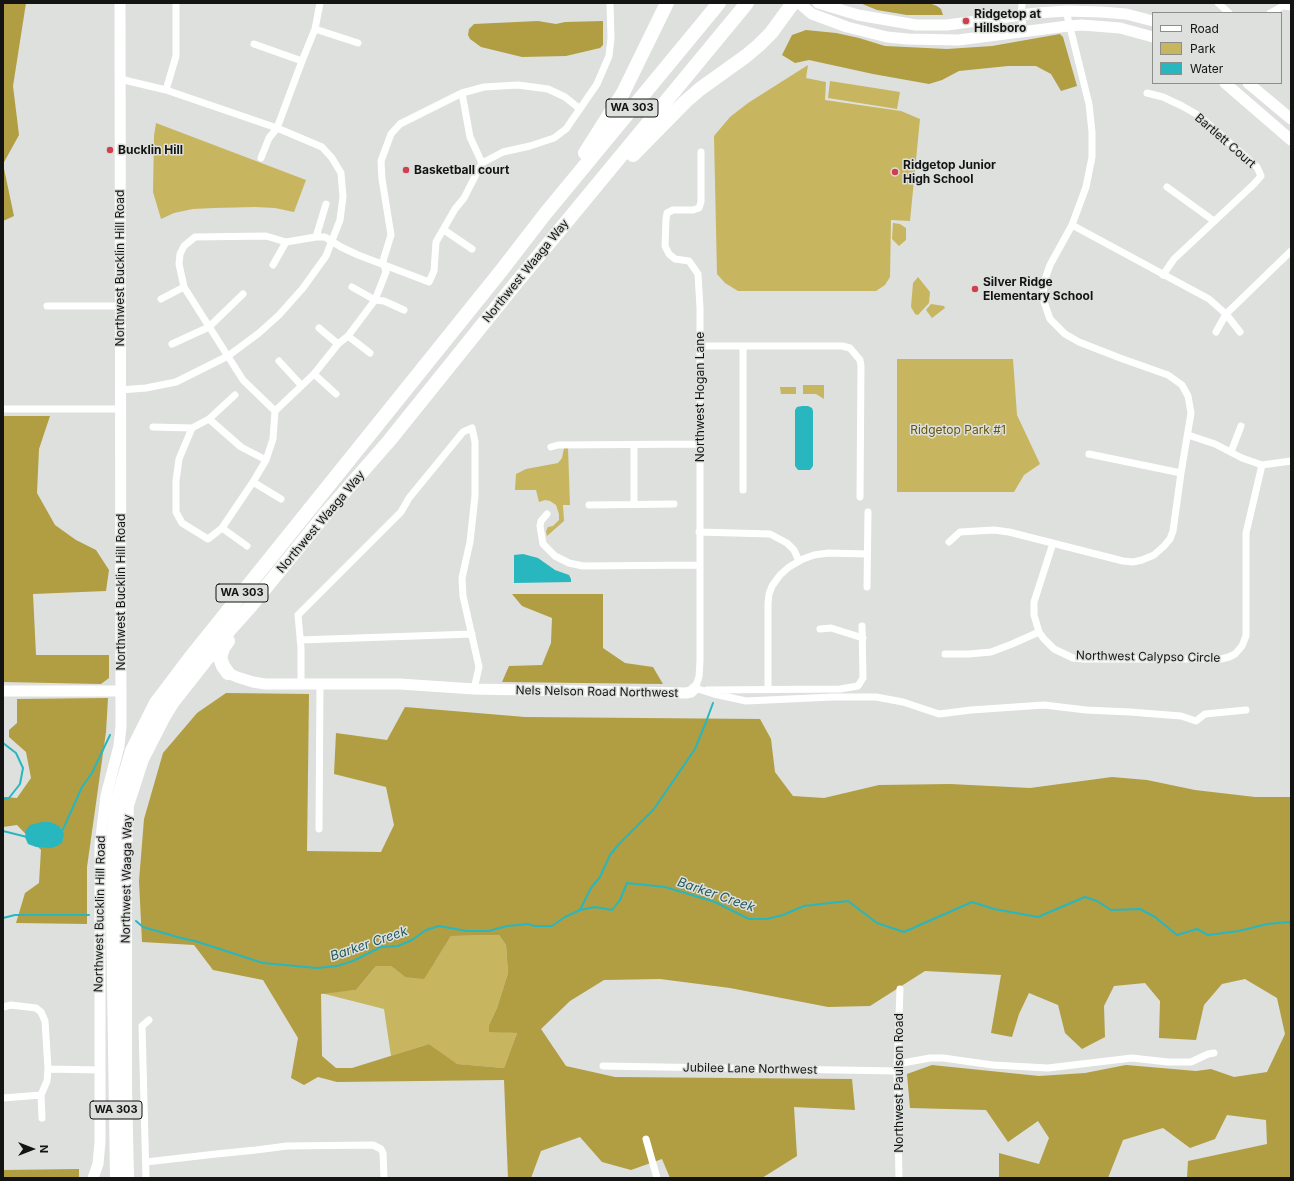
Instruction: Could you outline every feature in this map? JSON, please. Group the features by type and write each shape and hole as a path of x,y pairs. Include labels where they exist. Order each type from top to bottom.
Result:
{"highway":[{"path":"545,214 623,93 667,3"},
{"name":"Northwest Waaga Way","path":"125,1176 112,855 117,802 132,751 156,703 190,658 501,271 545,214 718,3"},
{"name":"Northwest Waaga Way","path":"125,1176 127,805 142,759 164,716 172,703 231,628 327,512 389,441 516,283 747,3"},
{"path":"588,196 685,102 759,45 771,33 794,3"},
{"path":"228,673 220,658 223,648 249,608"},
{"path":"172,703 187,691 201,674 217,670 228,673"}],"main road":[{"name":"Northwest Bucklin Hill Road","path":"93,1178 99,1153 100,845 106,796 119,746 121,691 120,3"},
{"path":"799,3 812,14 847,27 887,37 929,40 958,40 1068,26 1107,26 1130,30 1152,37"},
{"path":"818,3 858,15 916,24 947,25 1066,12 1126,14 1152,21"},
{"path":"1226,84 1291,140"},
{"path":"1249,84 1291,119"},
{"name":"Nels Nelson Road Northwest","path":"228,673 254,682 400,684 474,689 686,693 697,689"},
{"path":"3,691 121,691"}],"street":[{"path":"166,90 176,56 176,3"},
{"path":"261,158 269,138 278,128 315,29 320,3"},
{"path":"274,411 243,380 184,287 178,264 180,254 184,246 195,237 266,236 286,242 325,237 341,247 385,266 429,282 434,271 436,242 455,209 464,198 482,163 503,152 530,146 554,138 566,129 597,84 609,56 611,38 610,3"},
{"path":"1022,3 1021,16 1024,32"},
{"path":"1218,3 1228,12"},
{"path":"1272,12 1283,6 1290,6"},
{"path":"949,542 960,532 984,530 1009,532 1123,561 1133,562 1154,555 1170,539 1173,531 1191,413 1188,396 1182,385 1168,374 1120,358 1079,342 1065,334 1050,319 1043,299 1044,282 1050,265 1072,225 1086,187 1092,157 1092,132 1088,98 1068,26 1066,12"},
{"path":"315,29 358,43"},
{"path":"254,44 302,61"},
{"path":"120,79 166,90 278,128 322,147 332,158 341,173 343,197 340,220 326,256 303,288 279,315 259,333 228,356 176,382 146,388 120,390"},
{"path":"192,428 179,459 176,482 176,512 182,523 208,539 222,528 266,460 273,439 274,411 314,374 338,344 348,336 375,300 386,272 383,261 391,235 382,179 381,160 392,134 400,124 462,93 484,87 518,85 548,89 565,97 580,109"},
{"path":"462,93 470,137 482,163"},
{"name":"Bartlett Court","path":"1147,93 1163,97 1198,116 1257,167 1261,176 1174,259 1163,275"},
{"name":"Northwest Hogan Lane","path":"697,689 700,661 700,308 698,274 689,261 675,259 669,254 666,246 666,226 667,213 673,210 694,210 699,208 702,202 702,152"},
{"path":"1166,187 1214,221"},
{"path":"316,237 326,204"},
{"path":"1072,225 1209,299 1226,314 1240,332"},
{"path":"444,230 472,249"},
{"path":"273,265 286,242"},
{"path":"1216,332 1226,314 1291,251"},
{"path":"161,298 184,287"},
{"path":"352,287 375,300 384,301 404,310"},
{"path":"172,344 209,327 243,294"},
{"path":"47,306 120,306"},
{"path":"319,328 338,344"},
{"path":"348,336 370,353"},
{"path":"699,346 842,346 850,348 860,360 861,366 860,497"},
{"path":"743,346 743,490"},
{"path":"279,361 301,385"},
{"path":"314,374 336,394"},
{"path":"153,427 192,428 209,419 235,395"},
{"path":"3,409 120,409"},
{"path":"209,419 241,447 266,460"},
{"path":"1231,452 1241,426"},
{"path":"301,683 298,615 401,512 409,498 463,432 472,428 475,442 475,496 470,542 462,578 463,596 479,667 474,689"},
{"path":"1188,436 1215,444 1242,458 1262,465 1291,461"},
{"path":"551,447 558,444 700,444"},
{"path":"634,445 634,504"},
{"path":"1089,454 1181,473"},
{"name":"Northwest Calypso Circle","path":"1053,543 1034,602 1034,615 1039,632 1054,649 1073,658 1222,659 1235,654 1242,646 1246,636 1246,533 1262,465"},
{"path":"253,482 281,499"},
{"path":"589,505 674,504"},
{"path":"867,587 868,512"},
{"path":"547,514 541,521 540,526 543,544 555,556 569,563 583,566 699,565"},
{"path":"222,528 247,546"},
{"path":"699,532 770,534 787,543 794,550 799,561"},
{"path":"768,690 769,594 772,586 780,575 799,561 808,557 828,553 867,554"},
{"path":"697,689 840,689 858,686 863,678 862,626"},
{"path":"820,629 831,628 863,638"},
{"path":"946,654 991,652 1039,632"},
{"path":"300,640 472,634"},
{"path":"319,829 320,684"},
{"name":"Nels Nelson Road Northwest","path":"697,689 746,701 833,697 876,698 903,702 939,714 971,710 1044,705 1086,710 1181,716 1196,721 1206,714 1246,710"},
{"name":"Northwest Paulson Road","path":"899,1178 897,1068 900,989"},
{"path":"3,1007 11,1005 36,1008 41,1012 45,1021 48,1069 47,1081 41,1095 42,1118"},
{"path":"146,1178 142,1026 149,1020"},
{"name":"Jubilee Lane Northwest","path":"603,1066 897,1068 930,1058 992,1065 1048,1068 1132,1058 1168,1062 1191,1062 1208,1054 1214,1053"},
{"path":"48,1069 100,1070"},
{"path":"3,1098 41,1095"},
{"path":"646,1139 657,1178"},
{"path":"146,1162 287,1146 373,1145 381,1149 383,1153 384,1178"}],"green space":[{"path":"808,65 806,78 826,82 825,100 901,111 920,119 910,221 891,220 890,277 885,285 876,291 738,291 725,283 717,274 714,136 730,117 748,103"},
{"path":"830,81 900,92 897,109 828,98"},
{"path":"156,123 306,180 294,212 275,208 255,207 193,209 174,213 161,219 153,192 154,136"},
{"path":"893,223 900,224 906,228 906,240 899,246 892,239"},
{"path":"918,277 930,292 929,303 918,315 915,314 911,307 913,283"},
{"path":"931,304 944,306 945,308 932,318 926,310"},
{"name":"Ridgetop Park #1","path":"897,359 1013,359 1017,415 1040,464 1024,475 1014,492 897,492"},
{"path":"803,385 824,385 824,399 816,394 803,394"},
{"path":"780,387 796,387 796,394 781,394"},
{"path":"564,448 568,448 570,505 563,505 564,521 547,536 546,531 548,527 553,526 559,520 556,505 545,500 539,502 536,490 515,490 516,474 526,469 558,463 562,458"},
{"path":"499,935 506,945 508,973 497,1008 489,1025 489,1031 517,1033 504,1068 456,1064 429,1044 391,1056 384,1009 321,993 356,990 376,966 391,966 405,977 435,961 451,936"}],"shaded area":[{"path":"3,3 26,3 13,86 19,135 3,164"},
{"path":"860,3 929,3 941,9 943,15 907,15 877,10"},
{"path":"538,21 556,24 565,22 603,21 603,45 600,48 566,56 522,57 481,47 470,39 468,35 469,29 474,24"},
{"path":"806,30 836,33 885,46 947,49 992,46 1060,34 1063,37 1077,86 1061,91 1051,74 1036,66 1008,66 959,71 942,80 929,84 809,60 795,63 782,55 792,35"},
{"path":"3,164 14,216 3,221"},
{"path":"3,416 50,416 39,449 37,493 55,525 76,540 96,550 109,570 106,591 33,594 36,655 109,655 109,678 101,684 3,682"},
{"path":"512,594 603,594 603,648 625,663 653,667 663,684 502,682 509,666 542,665 551,643 552,618 522,606"},
{"path":"226,693 309,694 307,851 381,852 394,825 386,787 334,774 336,733 387,740 405,707 525,717 760,719 771,739 775,772 793,796 824,798 879,785 950,784 1030,788 1112,777 1147,780 1195,790 1255,797 1291,797 1291,1178 1187,1178 1188,1161 1267,1144 1266,1120 1227,1115 1215,1139 1190,1148 1163,1128 1123,1140 1108,1178 999,1178 999,1153 1039,1164 1049,1138 1038,1121 1008,1142 986,1110 910,1108 907,1074 932,1065 1039,1076 1085,1073 1126,1065 1196,1071 1211,1069 1234,1077 1267,1072 1285,1034 1277,998 1245,979 1222,984 1204,1005 1196,1040 1159,1038 1160,1001 1145,983 1114,986 1104,1006 1105,1037 1082,1049 1065,1033 1058,1005 1029,993 1019,1014 1012,1037 991,1033 1001,975 925,971 870,1006 828,1007 730,988 660,979 604,980 570,1001 541,1029 566,1066 615,1077 852,1079 855,1110 794,1107 797,1156 762,1178 670,1178 662,1159 631,1170 602,1162 580,1137 541,1151 531,1178 508,1178 504,1080 337,1082 318,1077 304,1085 291,1078 298,1038 263,980 213,970 194,945 142,942 139,881 144,819 163,753 197,713","holes":["499,935 506,945 508,973 497,1008 489,1025 489,1032 517,1033 504,1068 457,1064 429,1044 352,1068 336,1068 322,1056 321,994 356,990 376,966 391,966 405,977 424,979 451,936"]},
{"path":"108,698 106,732 87,867 87,924 16,923 25,893 39,883 41,850 17,825 3,827 3,797 17,798 31,778 26,752 9,737 9,730 17,723 17,699"},
{"path":"79,1169 79,1178 3,1178 3,1170"}],"water":[{"path":"808,406 812,408 813,411 813,466 810,470 798,470 795,466 795,410 797,407"},
{"path":"523,554 538,558 555,570 569,575 571,582 514,583 514,555"},
{"path":"50,822 59,826 64,834 62,843 51,848 36,847 28,844 25,837 26,830 30,825"}],"waterway":[{"path":"580,910 591,888 600,877 610,855 654,809 695,749 713,703"},
{"path":"59,832 62,831 82,787 92,773 110,735"},
{"path":"3,743 16,753 23,768 20,784 9,798 3,799"},
{"path":"3,831 27,837"},
{"name":"Barker Creek","path":"136,921 143,927 195,941 263,963 317,968 337,966 353,961 381,947 398,946 412,940 426,930 439,926 467,931 489,931 507,926 528,924 535,926 552,926 565,917 580,910 595,907 612,910 620,900 627,883 665,887 715,902 749,919 767,919 783,915 804,906 848,901 877,923 904,932 972,902 994,909 1038,917 1085,897 1097,901 1111,910 1140,909 1155,917 1177,935 1197,929 1208,935 1239,931 1267,924 1289,922 1291,924"},
{"name":"Barker Creek","path":"3,918 15,915 89,915"}],"place":[{"name":"Ridgetop at Hillsboro","path":"966,21"},
{"name":"Bucklin Hill","path":"110,150"},
{"name":"Basketball court","path":"406,170"},
{"name":"Ridgetop Junior High School","path":"895,172"},
{"name":"Silver Ridge Elementary School","path":"975,289"}]}
